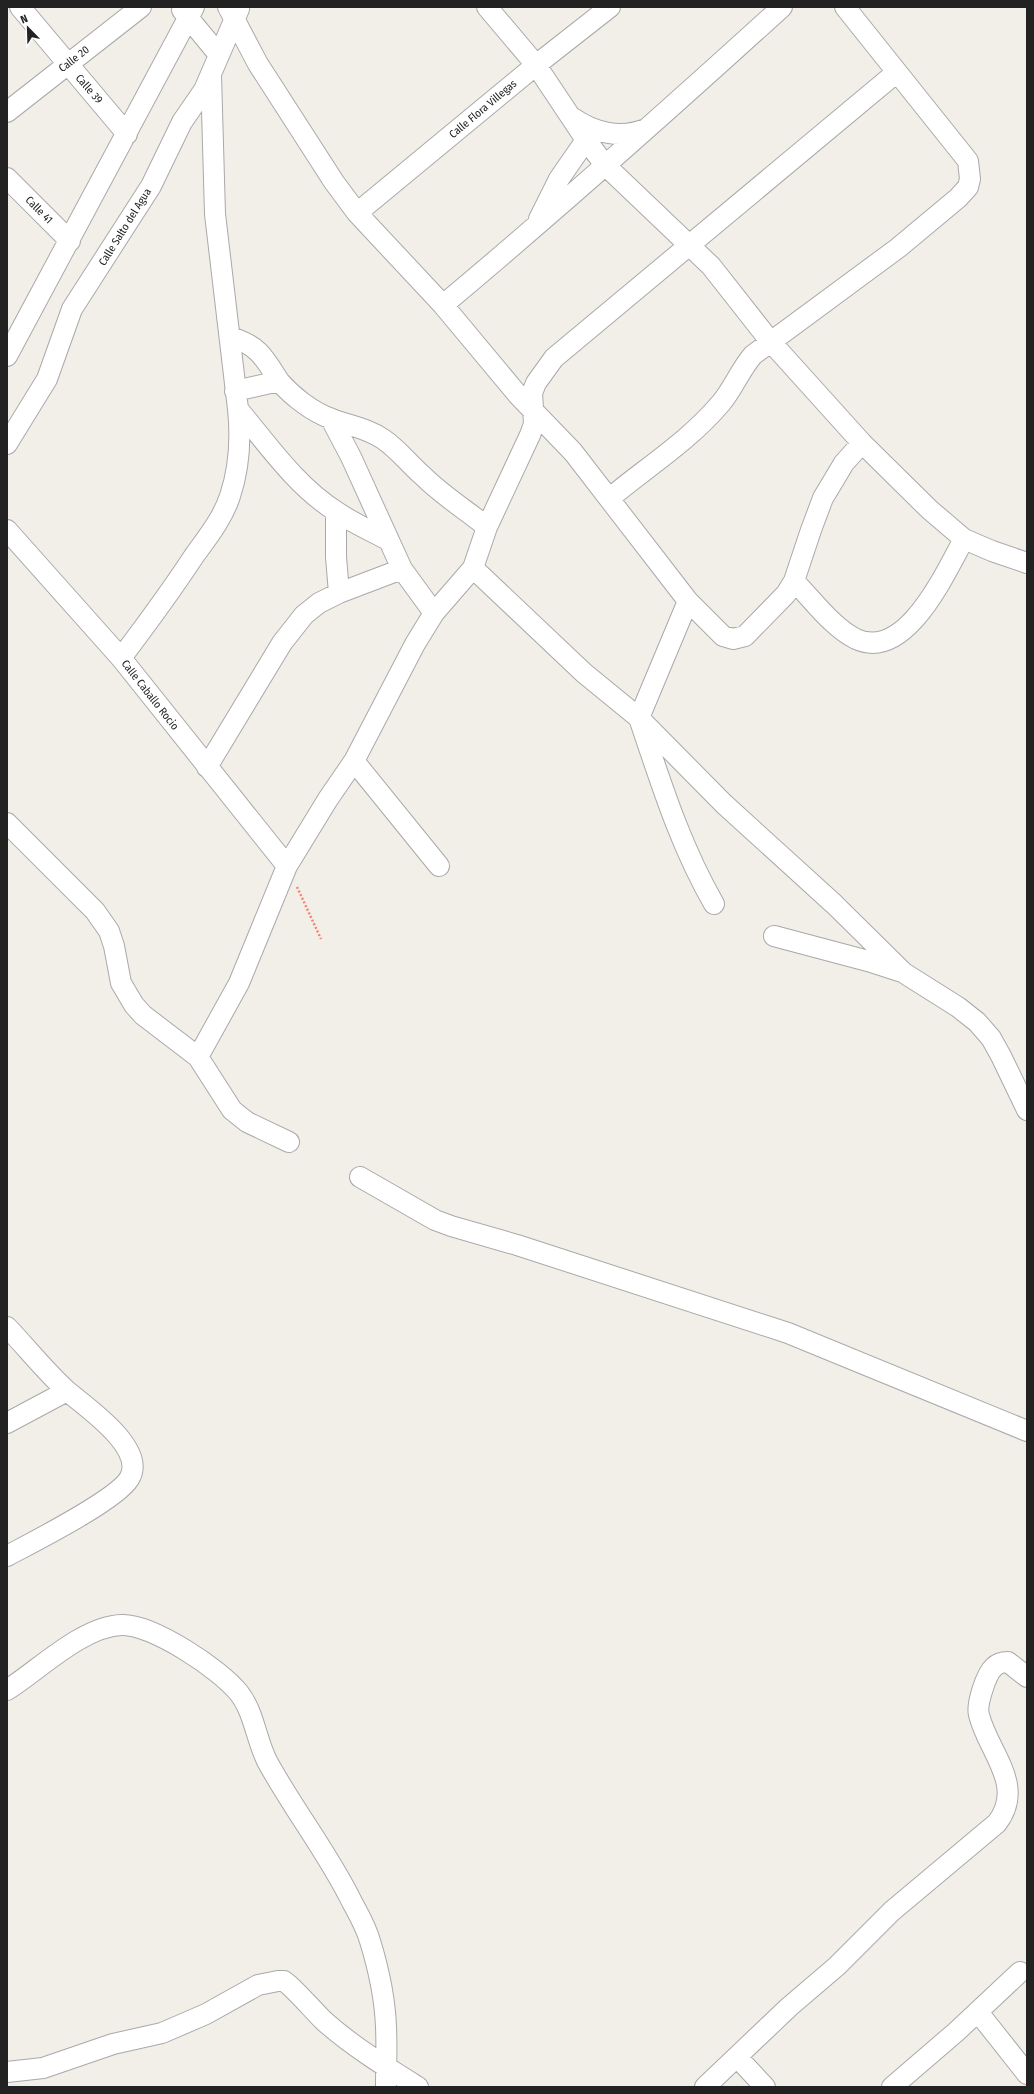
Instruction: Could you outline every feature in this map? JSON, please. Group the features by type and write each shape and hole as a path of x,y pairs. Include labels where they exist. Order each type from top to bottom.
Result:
{"street":[{"name":"Calle 39","path":"20,7 67,65 127,134"},
{"name":"Calle 20","path":"7,112 141,7"},
{"path":"487,7 536,65 586,140 605,165 711,266 770,341 862,443 930,510 964,539 992,551 1027,563"},
{"name":"Calle Flora Villegas","path":"357,213 536,65 610,7"},
{"path":"443,305 534,229 605,165 650,128 782,7"},
{"path":"610,498 660,461 711,414 722,402 744,366 753,355 898,248 944,210 968,187 970,179 968,161 845,7"},
{"path":"234,10 258,64 326,169 357,213 443,305 507,383 573,452 688,601 723,636 728,638 739,638 752,630 776,606 794,581 810,530 823,498 844,463 862,443"},
{"name":"Calle Salto del Agua","path":"7,444 47,378 72,309 151,186 182,122 211,75 234,10"},
{"path":"8,352 70,241 127,134 187,11 219,55"},
{"path":"198,1057 239,983 287,866 328,799 354,761 415,644 434,613 473,568 487,527 534,424 532,393 536,383 554,358 691,246 897,72"},
{"path":"122,658 222,514 230,497 236,465 240,428 215,214 211,75"},
{"path":"571,117 583,126 620,135 633,134 650,128"},
{"path":"534,229 559,179 586,140"},
{"name":"Calle 41","path":"7,178 70,241"},
{"path":"230,337 242,341 259,351 279,381 300,401 331,419 359,427 383,439 393,446 424,477 487,527"},
{"path":"237,400 279,381"},
{"path":"237,400 281,461 311,491 336,512 388,540"},
{"path":"331,419 351,457 402,569 434,613"},
{"path":"336,512 339,593"},
{"name":"Calle Caballo Rocio","path":"7,530 122,658 287,866"},
{"path":"794,581 844,631 867,643 879,644 903,631 916,617 932,595 964,539"},
{"path":"473,568 584,672 639,718 724,804 834,904 904,973 958,1007 977,1022 991,1038 1027,1110"},
{"path":"207,767 292,629 304,615 319,603 339,593 402,569"},
{"path":"688,601 639,718 684,846 695,872 714,904"},
{"path":"354,761 439,866"},
{"path":"7,823 95,911 104,923 114,946 121,983 134,1005 143,1015 198,1057 232,1110 247,1122 289,1142"},
{"path":"774,936 868,961 904,973"},
{"path":"360,1177 435,1220 788,1333 1027,1431"},
{"path":"7,1327 67,1391 89,1407 114,1431 130,1458 133,1469 129,1478 118,1492 7,1556"},
{"path":"7,1423 67,1391"},
{"path":"7,1690 89,1634 108,1626 122,1625 144,1628 177,1645 225,1678 245,1703 266,1758 334,1866 365,1927 370,1942 383,1999 394,2079"},
{"path":"705,2087 789,2006 837,1966 892,1911 976,1841 1000,1818 1007,1805 1009,1796 1006,1782 979,1716 978,1706 989,1674 998,1664 1008,1662 1027,1678"},
{"path":"892,2087 978,2012 1020,1972"},
{"path":"7,2072 43,2068 113,2044 162,2034 206,2014 258,1985 278,1981 289,1985 325,2021 394,2079 418,2087"},
{"path":"978,2012 1027,2074"},
{"path":"737,2057 765,2087"}],"path":[{"path":"287,866 322,939"}]}
